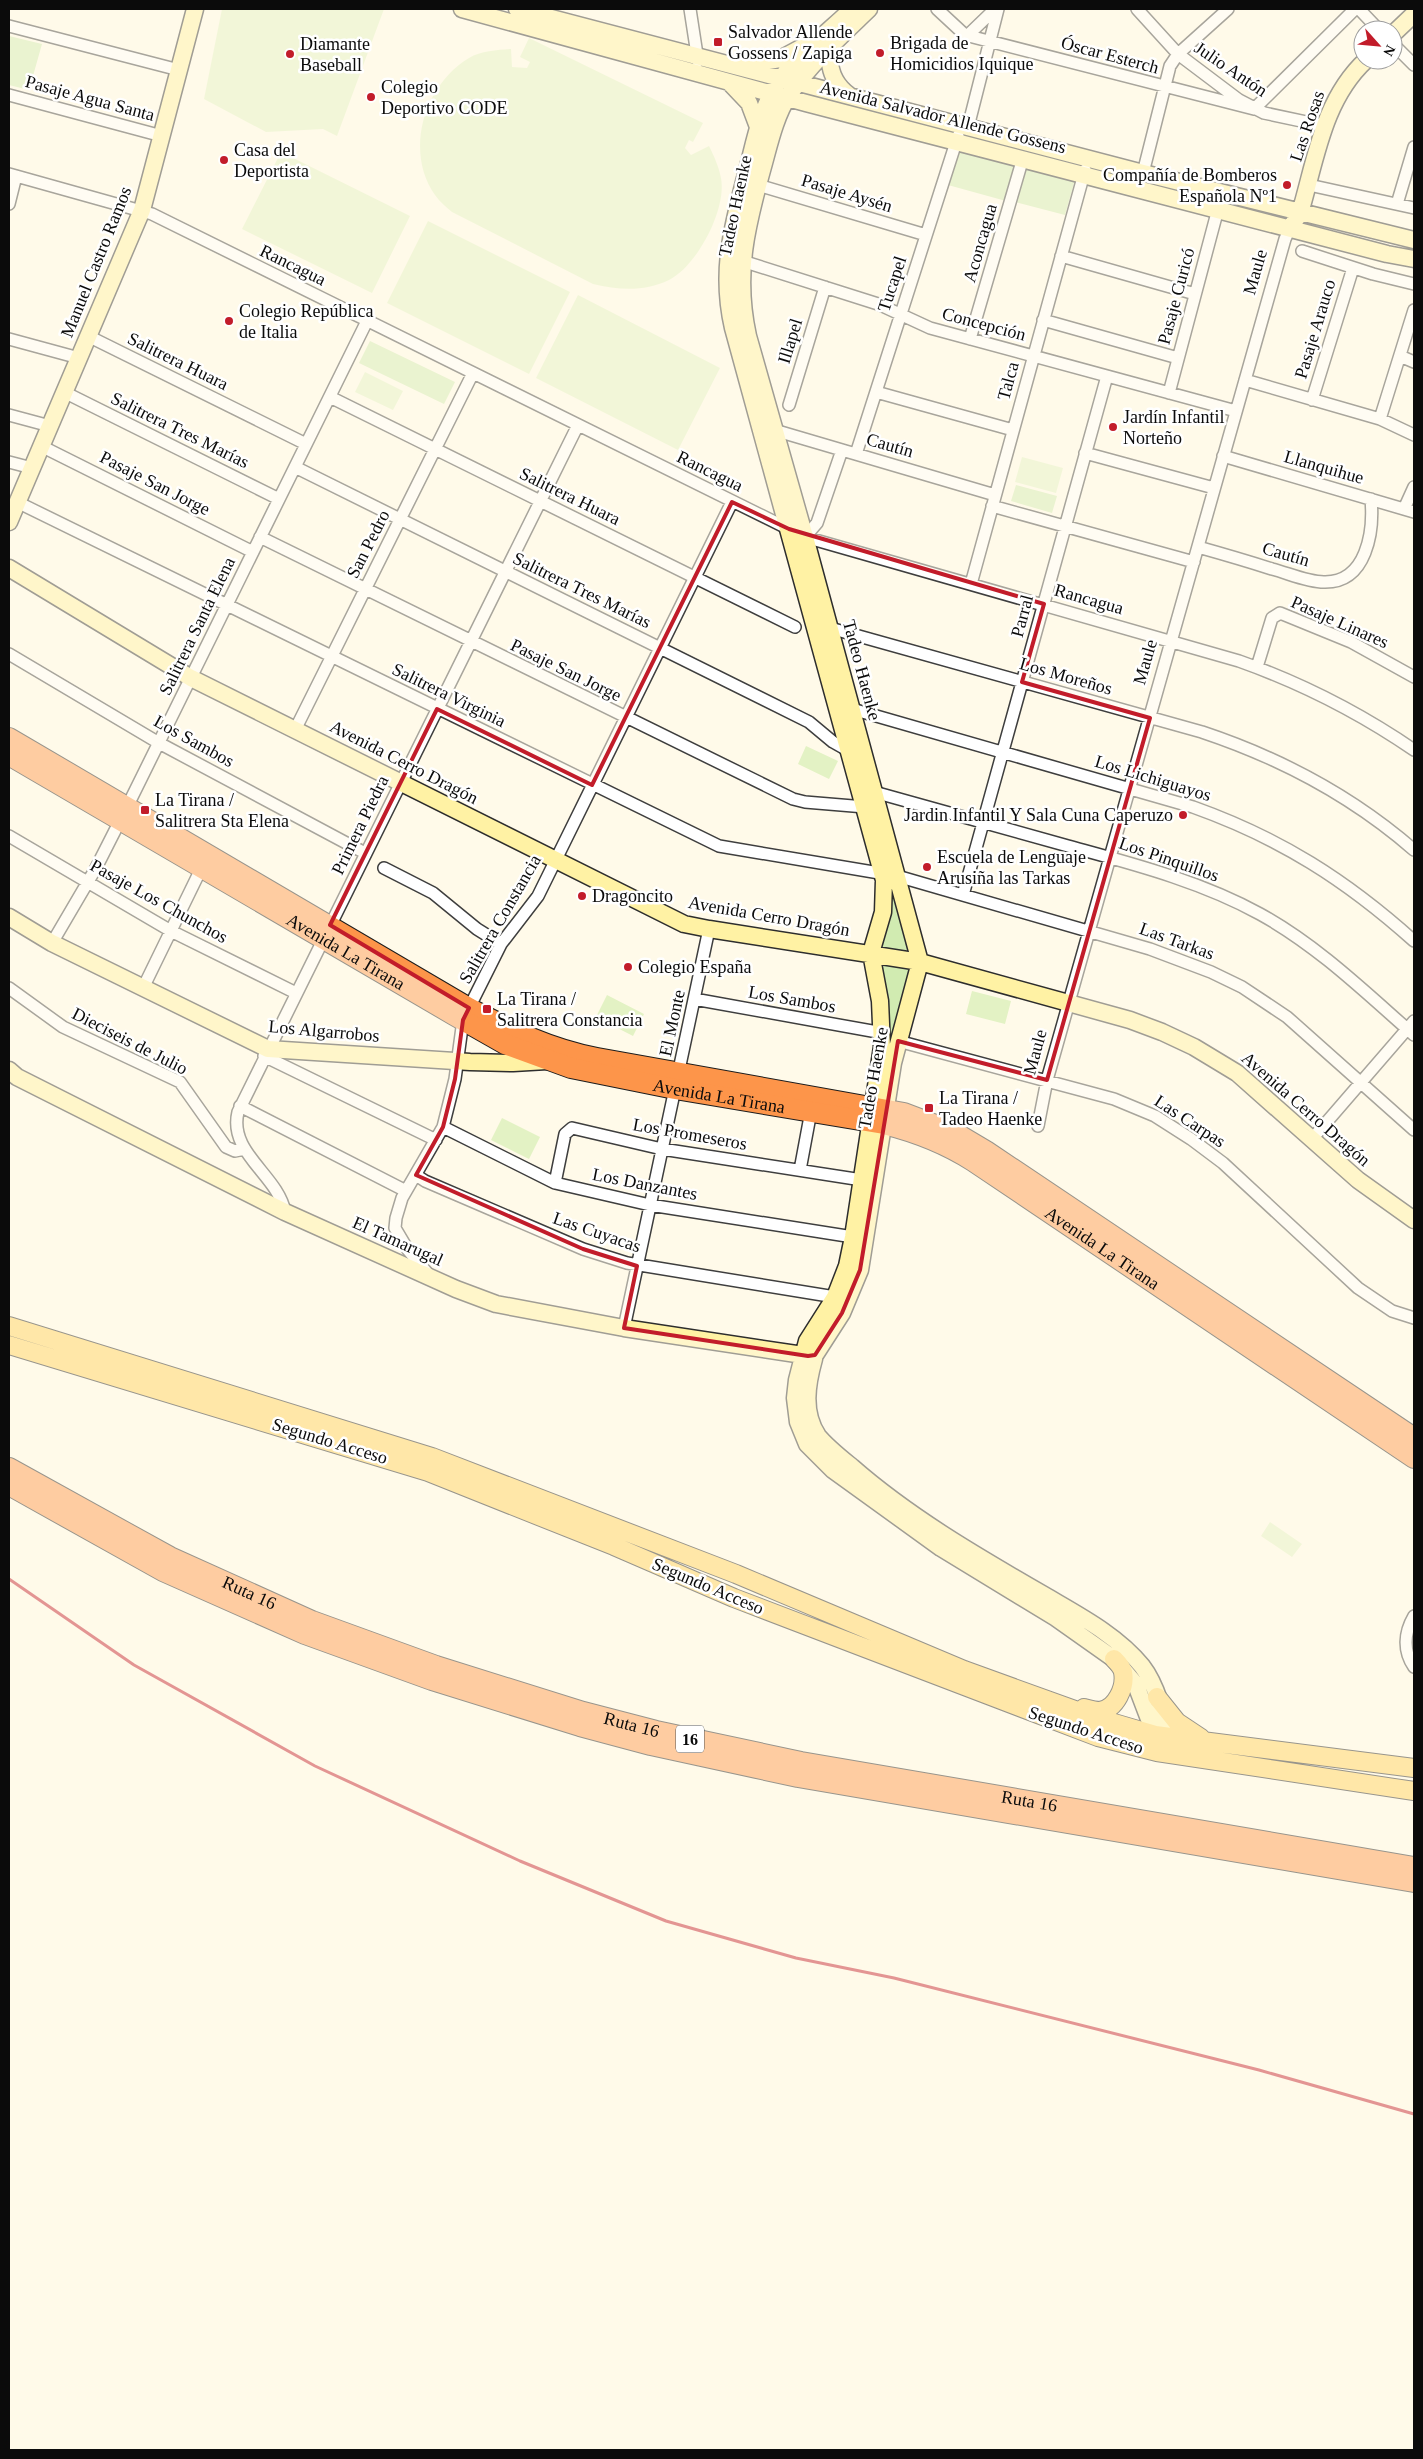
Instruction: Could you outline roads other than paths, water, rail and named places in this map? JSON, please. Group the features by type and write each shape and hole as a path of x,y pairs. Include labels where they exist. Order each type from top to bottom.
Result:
{"highway":[{"name":"Avenida La Tirana","path":"9,738 202,868 327,931"},
{"name":"Avenida La Tirana","path":"9,755 123,814 327,931 466,1014 505,1044 547,1061 595,1074 677,1081 937,1124 970,1140 1414,1438"},
{"name":"Avenida La Tirana","path":"466,1014 564,1051 677,1081 811,1111 879,1115 927,1137 973,1161 1414,1458"},
{"name":"Ruta 16","path":"9,1468 170,1557 303,1617 436,1666 583,1712 664,1733 801,1762 1414,1867"},
{"name":"Ruta 16","path":"9,1485 163,1571 305,1634 432,1680 580,1726 651,1745 798,1777 1414,1882"}],"main road":[{"name":"Segundo Acceso","path":"9,1326 432,1457 736,1574 964,1670 1039,1697 1162,1736 1414,1768"},
{"name":"Segundo Acceso","path":"9,1345 428,1472 614,1546 734,1598 913,1669 1098,1737 1165,1753 1414,1791"},
{"path":"1039,1697 1100,1711 1106,1708 1119,1696 1123,1683 1123,1670 1114,1659"},
{"path":"1157,1697 1177,1722 1194,1734 1214,1742"}],"street":[{"name":"Manuel Castro Ramos","path":"9,522 142,210 195,9"},
{"name":"Avenida Salvador Allende Gossens","path":"462,9 726,72 780,79 852,97 962,131 1086,166 1218,209 1414,259"},
{"name":"Avenida Salvador Allende Gossens","path":"517,9 698,65"},
{"path":"690,9 698,65"},
{"name":"Tadeo Haenke","path":"808,1350 842,1313 860,1270 879,1115 883,1032 880,1001 871,953 889,874 874,792 744,319 734,259 732,225 758,127 771,93 780,79 852,9"},
{"name":"Tadeo Haenke","path":"808,1350 836,1297 847,1266 862,1180 920,962 864,807 732,328 726,287 734,259 746,231 773,133 788,98 798,83 830,46 870,9"},
{"name":"Óscar Esterch","path":"937,9 960,33 967,36 1254,109"},
{"path":"967,36 997,9"},
{"name":"Tucapel","path":"856,454 900,314 962,131 990,41 997,9"},
{"name":"Julio Antón","path":"1137,9 1178,54 1239,100 1254,109 1324,126"},
{"path":"1143,173 1170,66 1178,54 1228,9"},
{"path":"1254,109 1357,9 1369,20"},
{"path":"1403,24 1414,14"},
{"path":"758,127 749,103 726,72 780,59 801,48 834,25"},
{"path":"9,26 179,70"},
{"path":"830,46 829,61 832,76 840,88 852,97"},
{"path":"1403,54 1414,65"},
{"name":"Las Rosas","path":"1300,213 1324,126 1338,92 1355,70"},
{"name":"Avenida Salvador Allende Gossens","path":"726,72 771,93 788,98 962,131 1023,158 1143,173 1414,240"},
{"name":"Pasaje Agua Santa","path":"9,94 162,136"},
{"path":"1397,204 1414,147"},
{"name":"Aconcagua","path":"970,338 1023,158"},
{"name":"Talca","path":"971,584 1086,166"},
{"path":"9,204 12,175"},
{"name":"Rancagua","path":"12,175 142,210 805,537 1171,640 1257,667 1335,702 1414,750"},
{"name":"Pasaje Aysén","path":"758,184 926,235"},
{"path":"1309,185 1414,208"},
{"name":"Pasaje Curicó","path":"1169,393 1218,209"},
{"name":"Maule","path":"1038,1126 1047,1080 1285,239 1300,213"},
{"path":"1302,251 1353,268 1414,284"},
{"path":"1061,256 1195,294"},
{"name":"Concepción","path":"734,259 878,304 930,328 1236,411"},
{"name":"Pasaje Arauco","path":"1312,400 1353,268"},
{"name":"Illapel","path":"789,405 825,287"},
{"path":"1380,419 1414,310"},
{"name":"Concepción","path":"1043,320 1178,358"},
{"name":"Salitrera Santa Elena","path":"52,943 88,882 159,743 367,321"},
{"name":"Salitrera Huara","path":"88,336 306,444"},
{"path":"9,339 79,358"},
{"path":"1400,356 1414,362"},
{"name":"San Pedro","path":"295,730 473,373"},
{"name":"Parral","path":"963,895 1107,376"},
{"path":"1245,380 1380,419 1414,435"},
{"name":"Salitrera Tres Marías","path":"64,392 279,499"},
{"path":"876,392 1013,430"},
{"name":"Salitrera Huara","path":"330,397 795,627"},
{"path":"9,415 50,426"},
{"name":"Primera Piedra","path":"285,1212 278,1191 245,1149 237,1128 236,1117 240,1106 578,425"},
{"name":"Cautín","path":"774,430 856,454 1065,526 1194,562"},
{"name":"Pasaje San Jorge","path":"41,446 253,552"},
{"path":"805,537 817,524 842,450"},
{"path":"1085,453 1214,488"},
{"name":"Llanquihue","path":"1223,456 1409,511"},
{"path":"9,462 32,468"},
{"name":"Salitrera Tres Marías","path":"295,466 809,722 834,742 849,751"},
{"path":"1409,511 1414,487"},
{"name":"Cautín","path":"1198,547 1315,581 1336,581 1348,575 1362,559 1371,529 1371,499"},
{"name":"Salitrera Virginia","path":"17,502 719,846 889,874"},
{"name":"Salitrera Constancia","path":"430,1276 408,1250 395,1228 396,1218 406,1192 443,1127 458,1061 466,1014 501,944 532,905 732,502"},
{"name":"Pasaje San Jorge","path":"260,537 470,642 793,799 805,802 864,807"},
{"name":"Avenida Cerro Dragón","path":"9,568 191,678 678,921 709,930 871,953 920,962 1146,1025 1209,1055 1249,1082 1373,1193 1414,1220"},
{"name":"Pasaje Linares","path":"1257,667 1272,618 1280,613 1351,642 1414,677"},
{"name":"Los Moreños","path":"830,628 1225,740 1296,770 1370,815 1414,850"},
{"name":"Los Sambos","path":"9,654 159,743 365,854"},
{"name":"Los Lichiguayos","path":"852,709 1221,817 1284,846 1348,886 1414,941"},
{"name":"Los Pinquillos","path":"874,792 1183,879 1260,914 1327,959 1412,1028"},
{"name":"Pasaje Los Chunchos","path":"9,836 171,931 296,993"},
{"path":"142,988 202,868"},
{"path":"384,868 432,893 477,929 501,944"},
{"name":"Las Tarkas","path":"889,874 1171,956 1242,987 1287,1017 1414,1130"},
{"name":"Los Algarrobos","path":"9,917 52,943 266,1053 514,1063 547,1061"},
{"name":"El Monte","path":"624,1328 709,930"},
{"name":"Dieciseis de Julio","path":"9,988 62,1027 180,1082 226,1147 236,1151 245,1149"},
{"name":"Los Sambos","path":"694,999 883,1032"},
{"path":"1312,1139 1361,1082 1412,1028"},
{"name":"Las Carpas","path":"898,1041 1047,1080 1136,1107 1174,1127 1223,1163 1358,1288 1392,1311 1414,1318"},
{"path":"266,1053 436,1140"},
{"name":"El Tamarugal","path":"11,1074 285,1212 496,1304 624,1328 808,1350"},
{"path":"240,1106 406,1192"},
{"path":"800,1170 811,1111"},
{"name":"Los Danzantes","path":"443,1127 555,1183 650,1204 853,1237"},
{"name":"Los Promeseros","path":"555,1183 565,1134 572,1128 662,1149 862,1180"},
{"name":"Las Cuyacas","path":"416,1175 425,1181 583,1249 637,1266 836,1297"},
{"path":"808,1350 797,1380 795,1398 798,1422 807,1444 833,1470 941,1548 1056,1618 1114,1659 1136,1685 1162,1736"},
{"path":"808,1350 807,1408 818,1435 874,1486 1003,1572 1108,1634 1143,1667 1157,1697 1165,1753"},
{"path":"1414,1616 1407,1632 1406,1648 1414,1667"}],"railway":[{"path":"9,1579 134,1665 315,1766 520,1861 666,1921 796,1958 894,1978 1259,2070 1414,2114"}],"place":[{"name":"Salvador Allende Gossens / Zapiga","path":"718,42"},
{"name":"Brigada de Homicidios Iquique","path":"880,53"},
{"name":"Diamante Baseball","path":"290,54"},
{"name":"Colegio Deportivo CODE","path":"371,97"},
{"name":"Casa del Deportista","path":"224,160"},
{"name":"Compañía de Bomberos Española Nº1","path":"1287,185"},
{"name":"Colegio República de Italia","path":"229,321"},
{"name":"Jardín Infantil Norteño","path":"1113,427"},
{"name":"La Tirana / Salitrera Sta Elena","path":"145,810"},
{"name":"Jardin Infantil Y Sala Cuna Caperuzo","path":"1183,815"},
{"name":"Escuela de Lenguaje Arusiña las Tarkas","path":"927,867"},
{"name":"Dragoncito","path":"582,896"},
{"name":"Colegio España","path":"628,967"},
{"name":"La Tirana / Salitrera Constancia","path":"487,1009"},
{"name":"La Tirana / Tadeo Haenke","path":"929,1108"}]}
